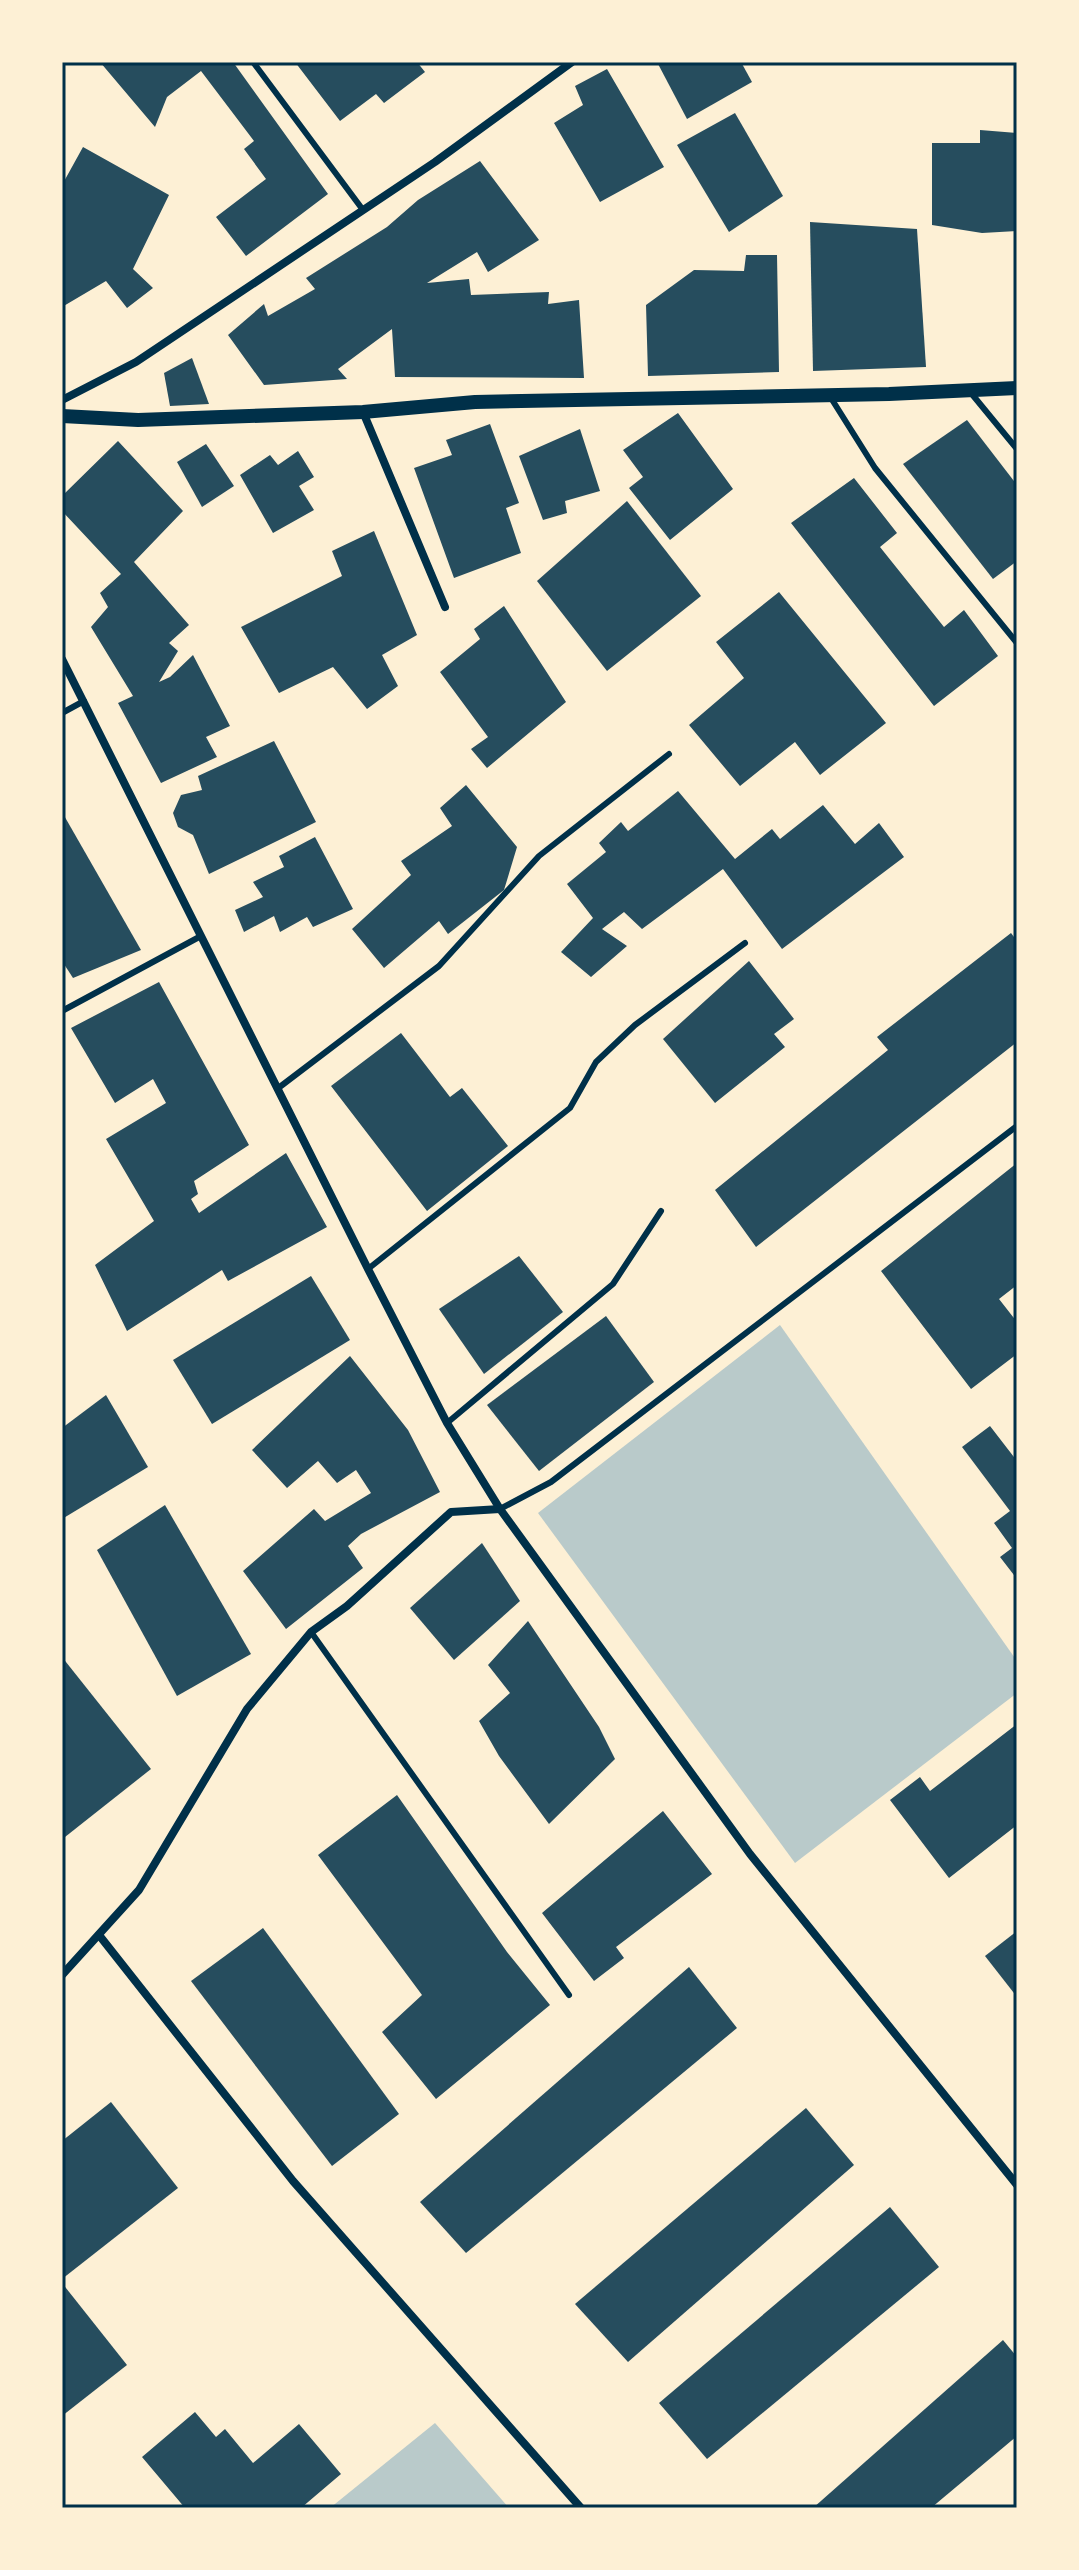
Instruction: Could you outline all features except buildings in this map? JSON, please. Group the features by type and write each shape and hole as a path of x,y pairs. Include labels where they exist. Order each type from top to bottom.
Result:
{"street":[{"path":"62,400 136,362 363,210 572,62"},
{"path":"62,416 138,420 363,412 475,402 1017,388"},
{"path":"363,412 445,607"},
{"path":"62,659 447,1423 500,1509 750,1854 1017,2185"},
{"path":"62,1975 139,1890 247,1709 311,1632 347,1606 451,1512 500,1509"},
{"path":"99,1935 293,2181 581,2508"}],"lane":[{"path":"253,62 363,210"},
{"path":"969,391 1017,449"},
{"path":"828,393 875,468 1017,643"},
{"path":"62,713 84,701"},
{"path":"277,1089 439,966 539,856 669,754"},
{"path":"62,1011 201,936"},
{"path":"368,1269 570,1108 596,1062 626,1034 745,943"},
{"path":"500,1509 551,1482 1017,1126"},
{"path":"447,1423 613,1284 661,1211"},
{"path":"311,1632 569,1995"}],"shaded area":[{"path":"780,1325 1017,1661 1017,1693 795,1863 538,1513"},
{"path":"435,2423 509,2508 330,2508"}]}
